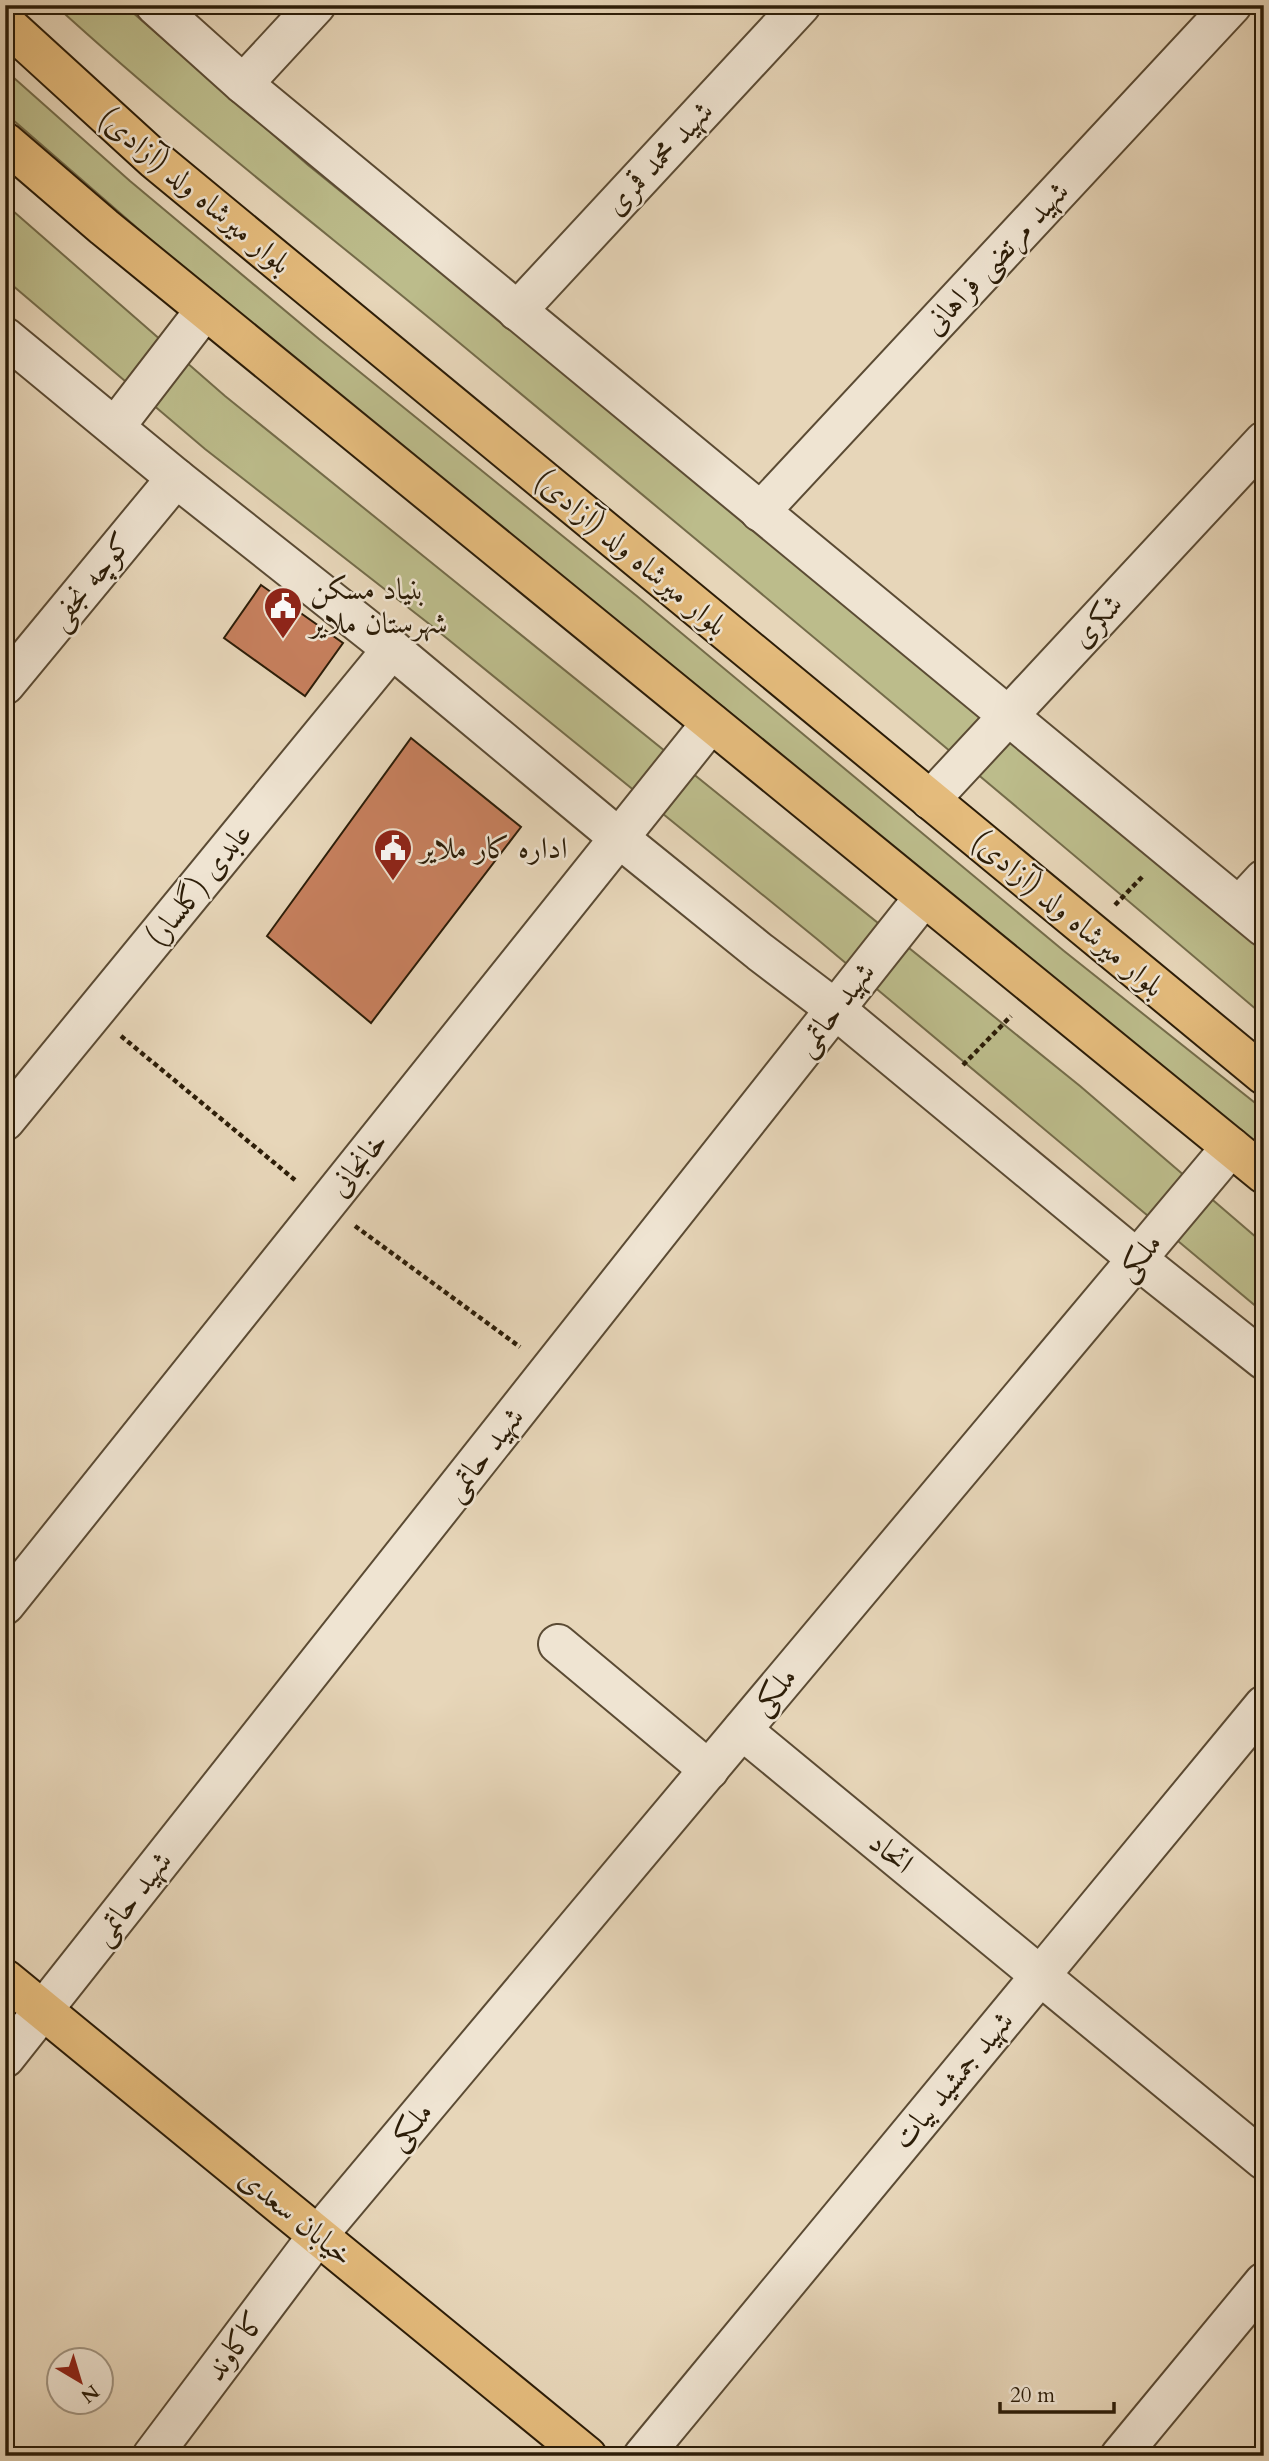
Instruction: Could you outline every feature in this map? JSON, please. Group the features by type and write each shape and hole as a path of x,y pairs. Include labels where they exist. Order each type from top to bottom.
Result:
{"main road":[{"name":"بلوار میرشاه ولد (آزادی)","path":"5,23 154,159 1264,1075"},
{"path":"5,142 104,228 1264,1174"},
{"name":"خیابان سعدی","path":"5,1979 587,2456"}],"street":[{"path":"155,5 243,84 1008,716 1255,904"},
{"path":"243,84 316,5"},
{"name":"شهید محمد قمری","path":"517,311 801,5"},
{"name":"شهید مرتضی فراهانی","path":"760,512 1232,5"},
{"path":"115,427 205,310"},
{"path":"5,337 1264,1360"},
{"name":"شکری","path":"930,800 1264,441"},
{"name":"کوچه نجفی","path":"5,685 176,478"},
{"name":"عابدی (گلسار)","path":"5,1121 392,649"},
{"name":"خانجانی","path":"5,1605 711,723"},
{"name":"شهید حاتمی","path":"5,2058 924,897"},
{"name":"ملکی","path":"318,2235 1230,1147"},
{"path":"558,1644 709,1770"},
{"name":"شهید جمشید بیات","path":"643,2456 1264,1705"},
{"name":"اتحاد","path":"742,1730 1264,2160"},
{"name":"کاکاوند","path":"152,2456 318,2235"},
{"path":"1120,2456 1264,2282"}],"path":[{"path":"93,1014 326,1204 550,1370"}],"green space":[{"path":"55,5 124,5 308,165 835,591 1264,948 1264,1016 760,592 203,134"},
{"path":"5,70 130,181 319,339 638,597 1064,951 1264,1110 1264,1155 1021,957 761,738 189,273 5,113"},
{"path":"5,204 225,396 1080,1086 1264,1244 1264,1313 817,939 428,623 205,449 5,279"}],"building":[{"name":"بنیاد مسکن شهرستان ملایر","path":"261,585 343,643 305,696 224,638"},
{"name":"اداره کار ملایر","path":"411,738 521,827 371,1023 267,936"}],"place":[{"name":"بنیاد مسکن شهرستان ملایر","path":"283,640"},
{"name":"اداره کار ملایر","path":"393,882"}]}
